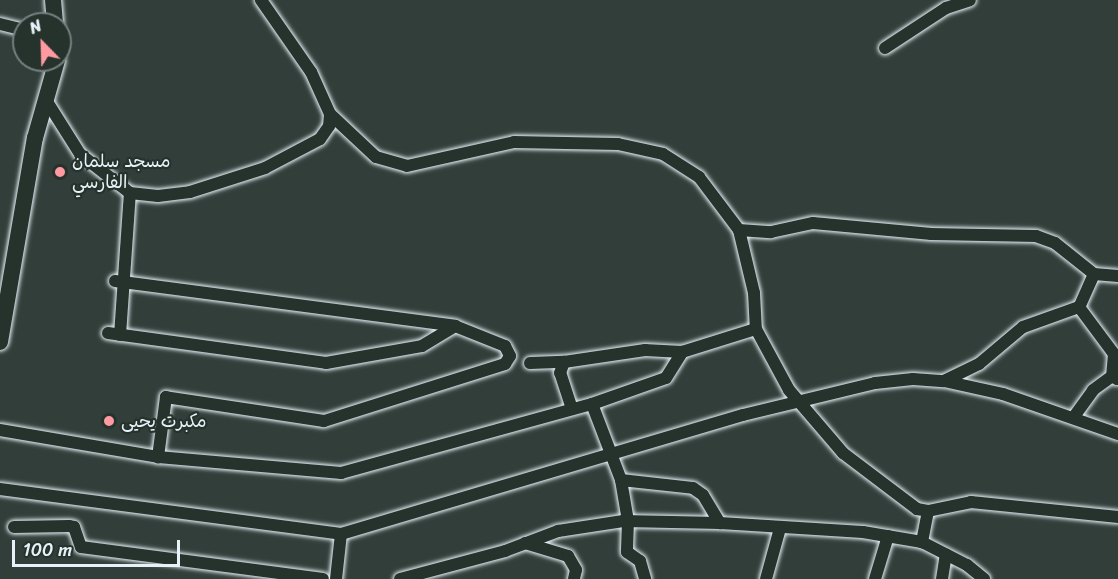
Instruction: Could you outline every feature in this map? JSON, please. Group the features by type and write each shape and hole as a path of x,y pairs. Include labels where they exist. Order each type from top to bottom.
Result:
{"street":[{"path":"46,100 80,154 130,193 158,196 227,183 320,139 328,126 330,114 328,103 310,72 261,0"},
{"path":"885,48 946,8 970,0"},
{"path":"0,342 6,261 35,138 54,72"},
{"path":"330,114 376,158 407,166 514,142 618,144 663,154 699,177 739,230 754,293 756,329 778,373 843,453 908,504 928,511 971,502 1118,517"},
{"path":"130,193 114,334 326,363 422,346 455,326"},
{"path":"739,230 771,232 813,223 931,234 1035,236 1055,243 1094,274 1118,276"},
{"path":"944,381 979,364 1023,327 1079,308 1094,274"},
{"path":"120,281 455,326 506,346 509,360 324,421 166,397 158,457"},
{"path":"1073,418 1082,401 1115,378 1114,354 1079,308"},
{"path":"530,363 564,362 645,350 682,351 756,329"},
{"path":"0,430 158,457 341,474 592,404 666,378 682,351"},
{"path":"564,362 560,373 572,409"},
{"path":"0,489 341,534 610,457 742,414 801,403 875,383 913,379 944,381 1004,394 1118,434"},
{"path":"592,404 610,457 621,480 628,521 627,552 640,561 645,579"},
{"path":"621,480 693,489 703,495 720,523"},
{"path":"922,542 928,511"},
{"path":"400,579 525,543 558,531 628,521 720,523 888,536 922,542 946,554 984,579"},
{"path":"14,527 69,526 74,527 81,547 258,575 323,579"},
{"path":"766,579 780,528"},
{"path":"336,579 341,534"},
{"path":"875,579 888,536"},
{"path":"525,543 568,556 576,570 574,579"},
{"path":"942,579 946,554"}],"place":[{"name":"مسجد سلمان الفارسي","path":"60,172"},
{"name":"مكبرت يحيى","path":"109,421"}]}
